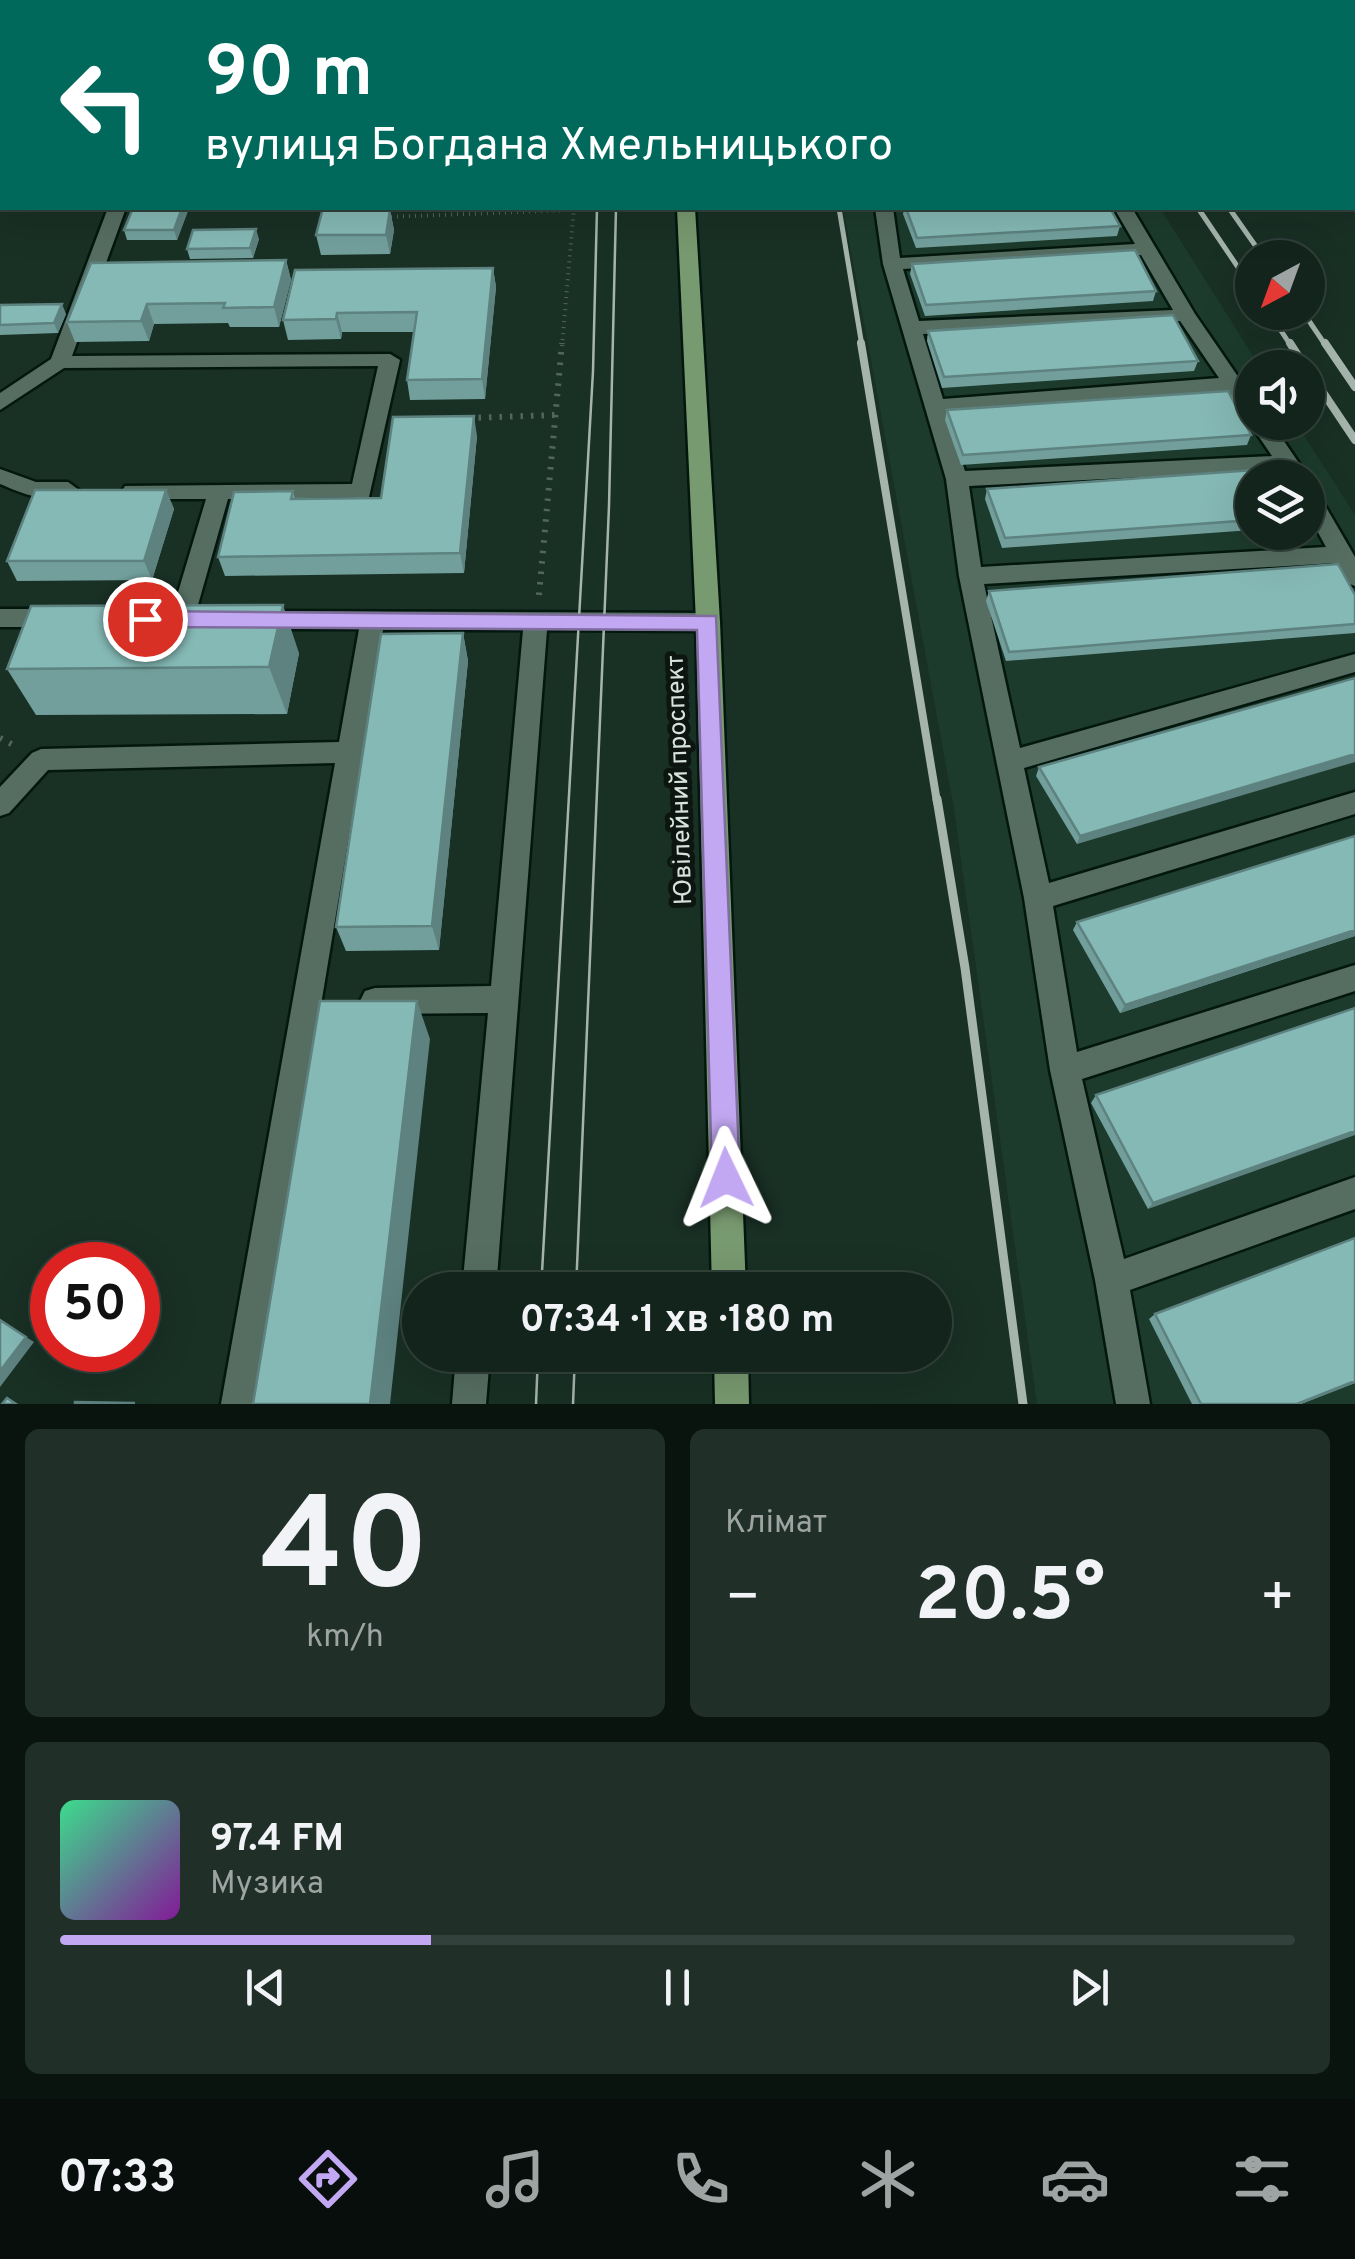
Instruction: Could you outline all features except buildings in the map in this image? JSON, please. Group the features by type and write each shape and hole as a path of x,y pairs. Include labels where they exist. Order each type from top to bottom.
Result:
{"main road":[{"name":"Ювілейний проспект","path":"686,210 708,622 728,1272"},
{"path":"731,1372 732,1404"}],"street":[{"path":"60,362 116,210"},
{"path":"884,210 892,264 957,479 971,576 1038,898 1065,1070 1112,1280 1133,1404"},
{"path":"1124,210 1235,388"},
{"path":"892,264 1147,249"},
{"path":"911,328 1186,315"},
{"path":"0,403 60,362 390,360 360,492 34,490 0,476"},
{"path":"935,406 1232,384"},
{"path":"957,479 1235,472"},
{"path":"182,619 219,491"},
{"path":"1325,524 1355,576"},
{"path":"971,576 1342,554"},
{"path":"0,618 91,619"},
{"path":"239,620 708,622"},
{"path":"238,1404 372,620"},
{"path":"481,1272 536,624"},
{"path":"1009,762 1355,663"},
{"path":"0,805 40,760 347,752"},
{"path":"1038,898 1355,803"},
{"path":"1065,1070 1355,978"},
{"path":"306,1003 505,999"},
{"path":"1112,1280 1355,1193"},
{"path":"469,1404 472,1372"}],"path":[{"path":"383,217 550,210"},
{"path":"536,624 574,210"},
{"path":"456,418 556,415"}],"shaded area":[{"path":"843,210 1161,210 1249,350 1235,350 1235,440 1307,440 1320,460 1235,460 1235,550 1325,550 1325,468 1355,515 1355,1404 1037,1404 954,809"}],"tram line":[{"path":"542,1272 593,371 597,210"},
{"path":"577,1272 609,506 616,210"},
{"path":"536,1404 537,1372"},
{"path":"573,1404 574,1372"}],"railway":[{"path":"839,210 862,346"},
{"path":"1199,210 1235,263"},
{"path":"1230,210 1251,240"},
{"path":"1281,330 1291,346"},
{"path":"1315,330 1326,346"},
{"path":"861,343 937,802"},
{"path":"1290,343 1294,350"},
{"path":"1325,343 1355,387"},
{"path":"1325,395 1355,440"},
{"path":"937,799 965,968 1023,1404"}],"route":[{"path":"145,619 708,622 726,1178"}]}
